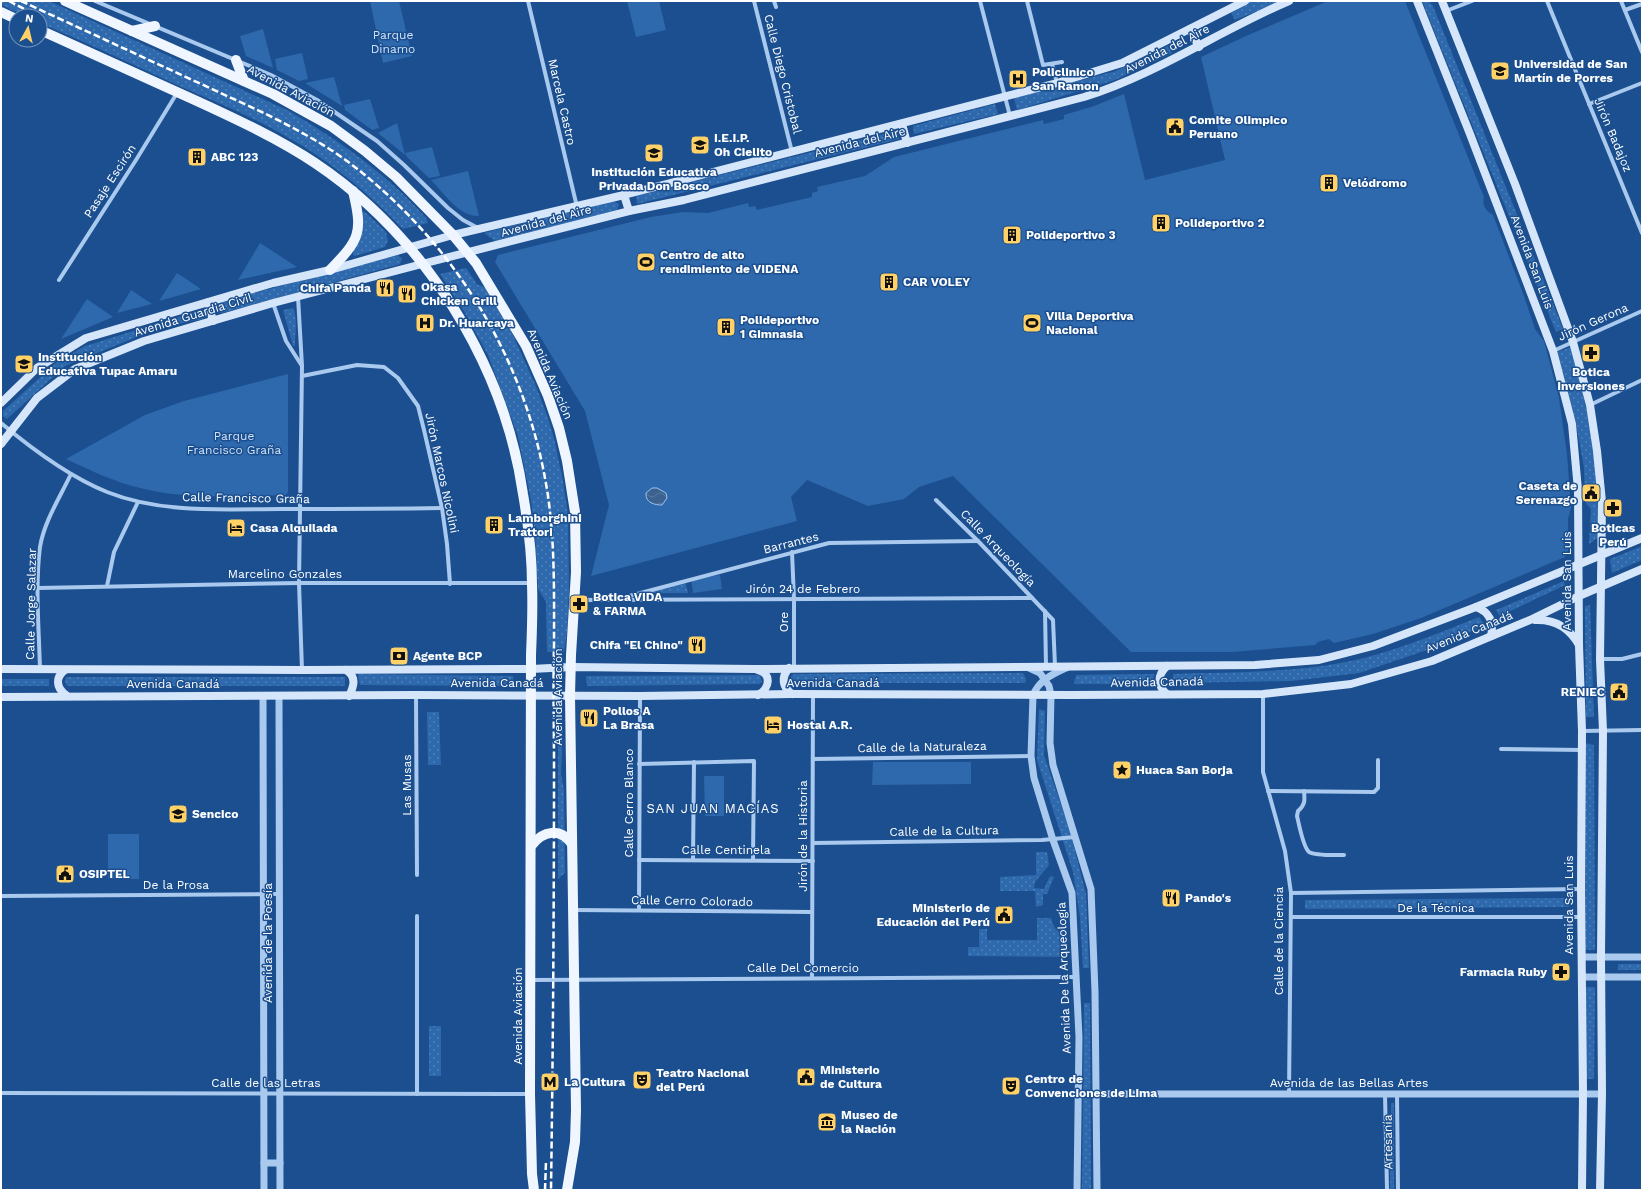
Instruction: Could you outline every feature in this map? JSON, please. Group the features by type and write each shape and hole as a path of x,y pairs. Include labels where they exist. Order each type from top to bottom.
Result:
{"main road":[{"name":"Avenida Aviación","path":"65,1 244,81 303,110 331,126 365,151 396,177 468,252 503,305 526,346 548,396 559,428 567,461 575,512 576,572 570,696 576,1110 575,1142 567,1190"},
{"name":"Avenida del Aire","path":"409,247 453,235 624,196 1057,83 1122,63 1245,1"},
{"name":"Avenida del Aire","path":"422,264 629,211 684,200 1108,90 1135,79 1199,47 1262,12 1289,1"},
{"name":"Avenida San Luis","path":"1417,1 1470,134 1553,351 1572,424 1578,490 1579,645 1582,731 1581,918 1584,1094 1582,1190"},
{"name":"Avenida San Luis","path":"1442,1 1515,184 1573,342 1590,405 1597,451 1602,502 1600,659 1602,731 1602,1094 1600,1190"},
{"path":"132,31 155,26"},
{"path":"1190,29 1199,47"},
{"name":"Avenida Aviación","path":"48,34 177,92 274,140 313,162 353,190 397,233 422,264 463,324 483,362 500,404 517,460 523,492 532,584 530,1094 532,1174 534,1190"},
{"path":"236,60 244,81"},
{"path":"902,124 907,143"},
{"path":"330,270 348,251 357,236 359,218 353,190"},
{"path":"624,196 629,211"},
{"name":"Avenida Guardia Civil","path":"1,403 37,368 86,338 273,283 330,270 409,247"},
{"name":"Avenida Guardia Civil","path":"1,444 37,398 75,369 144,341 298,297 422,264"},
{"path":"208,302 213,321"},
{"name":"Avenida Canadá","path":"1,670 346,670 531,669 571,667 755,669 1167,666 1256,665 1319,660 1373,646 1476,607 1642,538"},
{"name":"Avenida Canadá","path":"1,696 1263,694 1351,684 1432,661 1530,620 1579,596 1642,569"},
{"path":"1476,607 1490,616 1493,629 1491,636"},
{"path":"1530,620 1545,619 1560,624 1568,629 1579,645"},
{"path":"1167,666 1160,675 1159,681 1161,687 1167,694"},
{"path":"791,668 785,672 784,682 785,687 792,694"},
{"path":"755,669 761,670 766,675 768,681 767,688 758,695"},
{"path":"65,670 61,673 57,683 62,692 66,695"},
{"path":"346,670 351,673 354,679 353,688 349,696"},
{"path":"532,845 538,837 548,833 558,834 565,837 572,844"}],"street":[{"name":"Avenida Aviación","path":"95,1 271,75 317,100 342,116 390,151 458,216 479,229"},
{"name":"Marcela Castro","path":"528,1 577,207"},
{"name":"Calle Diego Cristobal","path":"754,1 792,152"},
{"path":"774,1 776,7"},
{"path":"980,1 1010,116"},
{"path":"1027,1 1042,65 1062,62"},
{"path":"1446,11 1472,1"},
{"name":"Jirón Badajoz","path":"1548,1 1642,233"},
{"path":"1621,1 1642,52"},
{"path":"1625,10 1642,4"},
{"path":"1052,64 1057,83"},
{"path":"1589,104 1642,83"},
{"name":"Pasaje Escirón","path":"58,280 136,160 177,92"},
{"path":"298,297 302,366 299,583 302,670"},
{"path":"273,304 286,341 302,366"},
{"name":"Jirón Gerona","path":"1553,351 1642,311"},
{"name":"Jirón Marcos Nicolini","path":"302,376 357,365 384,367 398,378 418,406 442,508 447,544 450,584"},
{"path":"1590,405 1642,380"},
{"name":"Calle Francisco Graña","path":"1,423 71,474 108,492 138,502 207,510 442,508"},
{"name":"Calle Jorge Salazar","path":"40,669 38,588 40,546 47,524 71,474"},
{"name":"Calle Arqueología","path":"936,500 978,541 1053,620 1050,666"},
{"path":"107,586 114,552 138,502"},
{"name":"Barrantes","path":"613,601 829,543 978,541"},
{"name":"Ore","path":"791,668 794,599 792,552"},
{"name":"Marcelino Gonzales","path":"38,588 299,583 532,584"},
{"name":"Jirón 24 de Febrero","path":"574,600 1032,598"},
{"path":"1045,610 1050,666"},
{"path":"1600,659 1622,659 1642,654"},
{"path":"1027,666 1040,673 1049,686 1051,695 1050,743 1053,765 1092,889 1095,992 1097,1190"},
{"path":"1034,695 1037,687 1045,679 1069,666"},
{"name":"Calle de la Ciencia","path":"1263,694 1263,772 1285,851 1291,893 1288,1094"},
{"name":"Las Musas","path":"416,695 417,875"},
{"name":"Jirón de la Historia","path":"812,978 813,695"},
{"name":"Avenida De la Arqueología","path":"1034,695 1031,756 1034,778 1053,840 1072,894 1079,1060 1077,1190"},
{"name":"Avenida de la Poesía","path":"263,696 264,1190"},
{"name":"Avenida de la Poesía","path":"279,696 280,1190"},
{"name":"Calle Cerro Blanco","path":"639,910 640,696"},
{"path":"1582,731 1642,730"},
{"path":"1501,749 1582,750"},
{"name":"Calle de la Naturaleza","path":"813,759 1031,756"},
{"path":"1268,791 1374,792 1378,788 1378,760"},
{"path":"639,764 754,761 753,860"},
{"path":"693,860 694,762"},
{"path":"1304,791 1304,806 1298,811 1297,816 1305,846 1309,852 1316,854 1344,855"},
{"name":"Calle de la Cultura","path":"813,843 1053,840 1075,837"},
{"name":"Calle Centinela","path":"639,860 812,861"},
{"name":"De la Técnica","path":"1291,893 1581,889"},
{"name":"De la Prosa","path":"1,896 279,894"},
{"name":"Calle Cerro Colorado","path":"572,910 812,912"},
{"path":"417,916 417,1094"},
{"name":"De la Técnica","path":"1291,917 1581,918"},
{"path":"1582,957 1642,957"},
{"name":"Calle Del Comercio","path":"531,980 1076,977"},
{"path":"1582,977 1642,977"},
{"name":"Calle de las Letras","path":"1,1093 530,1094"},
{"name":"Avenida de las Bellas Artes","path":"1096,1094 1602,1094"},
{"name":"Artesanía","path":"1385,1094 1387,1190"},
{"name":"Artesanía","path":"1397,1094 1398,1190"},
{"path":"264,1163 280,1163"}],"green space":[{"path":"1,1 49,1 289,111 362,159 411,202 426,218 428,223 403,229 363,190 319,156 303,146 260,122 48,26 48,8 8,8 1,4"},
{"name":"Parque Dinamo","path":"370,1 399,1 412,56 383,63"},
{"path":"627,1 659,1 666,30 636,37"},
{"path":"1251,1 1283,1 1235,20 1231,13"},
{"name":"Villa Deportiva Nacional","path":"1328,1 1405,1 1484,197 1483,203 1486,209 1493,215 1535,329 1544,341 1559,398 1567,454 1571,508 1568,519 1568,551 1565,557 1421,618 1373,634 1334,643 1329,639 1318,642 1315,645 1233,652 1131,652 953,476 919,487 904,499 868,506 807,480 791,497 797,521 591,576 609,505 585,411 495,262 498,255 651,217 683,212 708,213 748,203 749,207 755,206 757,210 812,197 812,193 818,191 817,187 865,176 894,157 1043,120 1044,124 1064,119 1064,115 1094,106 1124,94 1145,180 1225,160 1201,57"},
{"path":"1422,1 1429,1 1433,6 1563,329 1556,332"},
{"path":"263,29 273,68 246,56 240,36"},
{"path":"1168,46 1172,53 1115,80 1017,110 1014,98 1116,71"},
{"path":"302,53 308,79 299,81 277,70 275,59"},
{"path":"334,77 342,106 305,83"},
{"path":"370,99 379,128 372,130 345,110 344,105"},
{"path":"995,104 998,114 914,134 913,126"},
{"path":"397,123 405,155 378,133"},
{"path":"896,131 899,139 637,204 636,196"},
{"path":"432,147 440,176 429,178 407,157 405,153"},
{"path":"468,171 479,216 465,213 458,208 431,180"},
{"path":"614,201 619,204 617,210 495,241 484,233"},
{"path":"361,212 365,212 386,232 388,241 385,247 355,256 353,255 353,252"},
{"path":"260,243 297,267 238,280"},
{"path":"398,255 402,259 400,264 222,313 218,312 216,309 220,302"},
{"path":"466,268 477,284 486,288 506,320 535,384 554,438 568,515 569,590 567,632 564,652 547,652 546,602 538,589 535,534 531,500 518,436 488,355 465,313 440,274"},
{"path":"177,273 201,289 159,301"},
{"path":"131,290 152,304 117,313"},
{"path":"87,299 113,317 61,339"},
{"path":"293,308 296,321 295,346 293,346 283,310"},
{"path":"198,311 202,313 203,319 159,328 65,366 7,419 3,416 3,411 56,363 85,346"},
{"path":"1571,347 1590,425 1595,463 1598,538 1589,544 1591,509 1585,502 1584,468 1576,424 1557,352"},
{"name":"Parque Francisco Graña","path":"288,374 288,492 286,495 194,496 158,492 121,482 66,459 145,415 184,401"},
{"path":"1642,546 1642,560 1612,573 1610,559"},
{"path":"720,575 722,589 693,593 691,579"},
{"path":"685,581 688,593 645,593"},
{"path":"1564,581 1565,585 1500,616 1496,610"},
{"path":"1590,605 1594,717 1586,717 1585,606"},
{"path":"1479,617 1485,625 1442,645 1359,673 1292,681 1174,683 1173,674 1282,670 1325,666 1346,662 1380,654"},
{"path":"1023,673 1026,679 1025,683 794,683 791,679 791,676 794,674"},
{"path":"358,674 513,676 514,686 360,685"},
{"path":"1154,674 1153,684 1074,684 1076,675"},
{"path":"760,675 762,682 759,684 587,686 586,676"},
{"path":"66,677 345,677 345,686 67,686 65,681"},
{"path":"1,679 49,679 49,686 1,686"},
{"path":"1039,709 1045,711 1044,755 1070,831 1086,894 1089,968 1083,968 1080,917 1073,872 1037,760"},
{"path":"427,712 439,712 441,765 428,765"},
{"path":"558,714 563,728 561,774 564,790 565,873 558,879"},
{"path":"1585,743 1594,745 1595,950 1585,950"},
{"path":"873,762 971,762 971,784 872,785"},
{"path":"704,776 724,776 724,816 705,816"},
{"path":"108,834 139,834 139,879 108,879"},
{"path":"1036,852 1047,852 1049,865 1035,882 1034,888 1044,889 1050,876 1054,877 1047,894 1043,894 1043,905 1036,907 1035,891 1000,891 1000,877 1036,875"},
{"path":"1569,898 1569,907 1305,909 1305,900"},
{"path":"1037,918 1051,918 1054,927 1066,940 1066,957 968,956 968,947 979,947 979,929 987,929 987,940 1037,940"},
{"path":"1618,964 1642,964 1642,970 1618,970"},
{"path":"1585,987 1595,987 1594,1079 1586,1079"},
{"path":"1084,1003 1090,1003 1091,1190 1082,1190"},
{"path":"429,1026 441,1026 441,1076 429,1076"},
{"path":"1391,1103 1394,1103 1394,1190 1390,1190"}],"water":[{"path":"652,488 657,488 666,493 667,498 662,505 656,505 647,499 646,493"}],"railway":[{"path":"9,1 22,8"},
{"path":"21,1 264,113 317,141 347,161 386,193 421,229 453,267 480,309 504,352 523,399 538,446 548,496 553,552 554,871 551,1190"},
{"path":"545,1190 546,1161"}],"place":[{"name":"Universidad de San Martín de Porres","path":"1500,71"},
{"name":"Policlinico San Ramon","path":"1018,79"},
{"name":"Comite Olimpico Peruano","path":"1175,127"},
{"name":"I.E.I.P. Oh Cielito","path":"700,145"},
{"name":"Institución Educativa Privada Don Bosco","path":"654,153"},
{"name":"ABC 123","path":"197,157"},
{"name":"Velódromo","path":"1329,183"},
{"name":"Polideportivo 2","path":"1161,223"},
{"name":"Polideportivo 3","path":"1012,235"},
{"name":"Centro de alto rendimiento de VIDENA","path":"646,262"},
{"name":"CAR VOLEY","path":"889,282"},
{"name":"Chifa Panda","path":"385,288"},
{"name":"Okasa Chicken Grill","path":"407,294"},
{"name":"Dr. Huarcaya","path":"425,323"},
{"name":"Villa Deportiva Nacional","path":"1032,323"},
{"name":"Polideportivo 1 Gimnasia","path":"726,327"},
{"name":"Botica Inversiones","path":"1591,353"},
{"name":"Institución Educativa Tupac Amaru","path":"24,364"},
{"name":"Caseta de Serenazgo","path":"1591,493"},
{"name":"Boticas Perú","path":"1613,508"},
{"name":"Lamborghini Trattori","path":"494,525"},
{"name":"Casa Alquilada","path":"236,528"},
{"name":"Botica VIDA & FARMA","path":"579,604"},
{"name":"Chifa \"El Chino\"","path":"697,645"},
{"name":"Agente BCP","path":"399,656"},
{"name":"RENIEC","path":"1619,692"},
{"name":"Pollos A La Brasa","path":"589,718"},
{"name":"Hostal A.R.","path":"773,725"},
{"name":"Huaca San Borja","path":"1122,770"},
{"name":"Sencico","path":"178,814"},
{"name":"OSIPTEL","path":"65,874"},
{"name":"Pando's","path":"1171,898"},
{"name":"Ministerio de Educación del Perú","path":"1004,915"},
{"name":"Farmacia Ruby","path":"1561,972"},
{"name":"Ministerio de Cultura","path":"806,1077"},
{"name":"Teatro Nacional del Perú","path":"642,1080"},
{"name":"La Cultura","path":"550,1082"},
{"name":"Centro de Convenciones de Lima","path":"1011,1086"},
{"name":"Museo de la Nación","path":"827,1122"}],"district":[{"name":"SAN JUAN MACÍAS","path":"713,808"}]}
